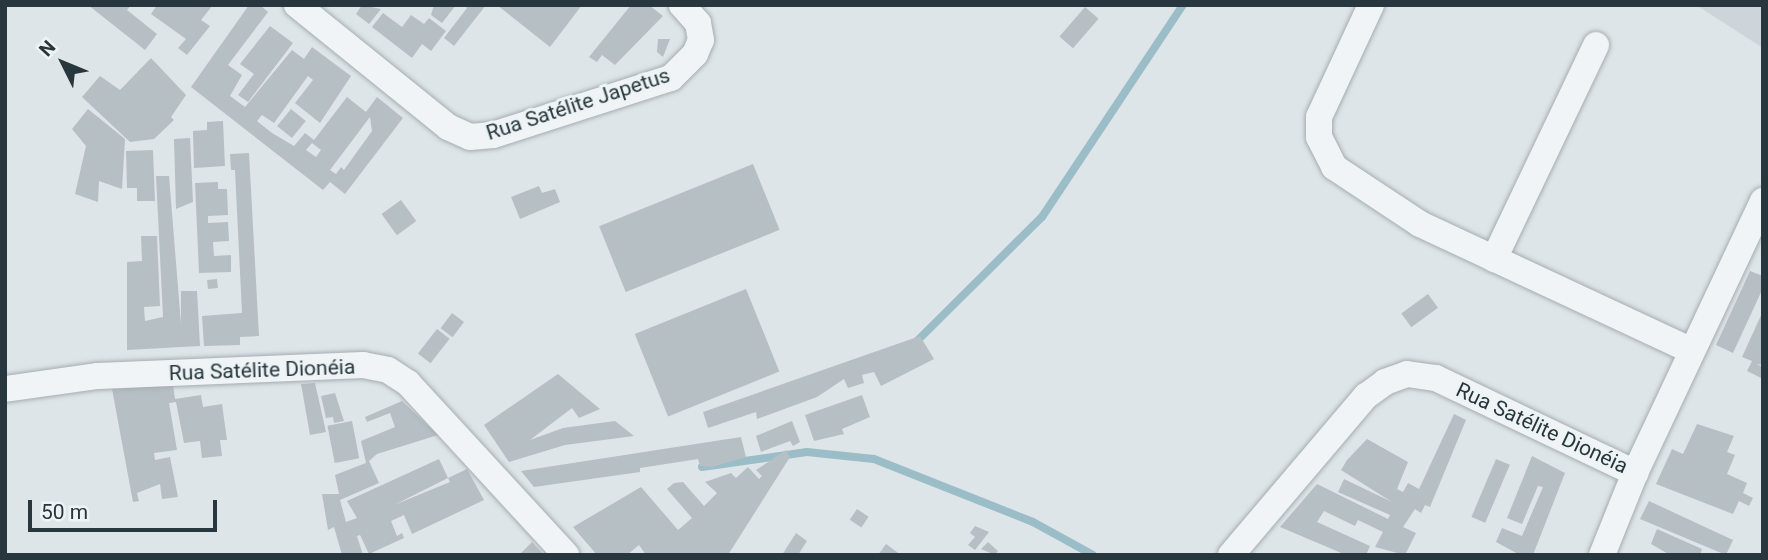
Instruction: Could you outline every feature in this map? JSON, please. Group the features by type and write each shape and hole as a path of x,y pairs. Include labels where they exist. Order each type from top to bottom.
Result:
{"street":[{"name":"Rua Satélite Japetus","path":"297,5 448,127 470,137 493,135 671,78 695,54 701,40 690,14"},
{"path":"1371,5 1320,117 1325,152 1334,167 1380,201 1494,259 1690,350"},
{"path":"1494,259 1595,45"},
{"name":"Rua Satélite Dionéia","path":"1231,555 1366,396 1385,382 1407,374 1436,378 1634,473 1690,350 1759,216"},
{"name":"Rua Satélite Dionéia","path":"5,389 98,376 363,365 388,370 408,383 566,555"},
{"path":"1602,555 1634,473"}],"shaded area":[{"path":"1696,5 1763,5 1763,48"}],"building":[{"path":"88,5 131,5 127,10 157,34 145,50"},
{"path":"157,5 213,5 201,20 210,26 187,55 178,48 186,39 151,14"},
{"path":"249,5 260,5 268,12 228,65 242,75 230,96 245,107 292,50 304,59 312,47 351,76 320,123 295,103 313,80 308,76 274,123 262,115 257,121 272,133 294,146 305,133 314,140 347,97 366,112 377,97 403,118 345,194 330,182 323,190 191,87","holes":["370,117 372,131 344,170 341,167 336,174 330,170","312,143 321,150 316,157 306,150"]},
{"path":"362,5 381,9 369,24 356,14"},
{"path":"434,5 456,5 442,23 431,15"},
{"path":"464,5 486,5 454,46 444,38 467,8"},
{"path":"497,5 582,5 550,47"},
{"path":"631,5 649,5 663,16 615,65 602,55 597,62 589,57"},
{"path":"1085,7 1099,19 1073,48 1059,36"},
{"path":"383,13 402,27 411,15 424,24 429,18 446,31 431,51 422,44 412,58 372,27"},
{"path":"270,26 293,43 248,102 238,95 254,74 240,64"},
{"path":"658,39 670,39 663,57 657,52"},
{"path":"151,58 186,95 171,117 174,120 154,139 130,142 82,97 100,76 120,90"},
{"path":"88,109 125,139 122,189 99,181 98,202 75,194 86,146 72,129"},
{"path":"291,109 306,121 292,138 277,126"},
{"path":"223,121 225,166 194,168 193,131 207,130 207,122"},
{"path":"190,138 193,202 176,209 174,139"},
{"path":"153,150 155,201 137,201 137,188 127,188 126,151"},
{"path":"249,153 259,336 240,337 240,345 204,346 202,316 242,313 235,170 231,170 230,154"},
{"path":"753,164 780,230 626,292 599,226"},
{"path":"156,176 169,176 181,324 181,291 197,291 200,346 127,350 127,262 142,261 141,236 157,236 160,306 144,307 145,321 163,317"},
{"path":"218,182 218,189 227,189 228,215 208,216 208,223 228,222 229,241 213,242 214,256 231,255 231,272 199,273 195,183"},
{"path":"539,186 542,193 555,189 560,202 520,219 511,197"},
{"path":"401,200 416,221 397,235 382,214"},
{"path":"1750,271 1763,276 1763,288 1733,353 1716,345"},
{"path":"217,279 218,288 208,289 207,280"},
{"path":"746,289 779,372 668,416 635,334"},
{"path":"1428,294 1438,308 1411,327 1401,313"},
{"path":"1763,311 1763,365 1756,364 1763,367 1763,379 1747,371 1752,361 1742,357"},
{"path":"452,313 464,322 453,337 441,328"},
{"path":"437,329 450,339 431,363 418,353"},
{"path":"920,336 934,359 881,386 874,372 862,375 864,383 848,388 844,379 817,397 757,419 756,412 708,428 703,412"},
{"path":"558,374 600,409 579,418 572,408 530,440 563,428 615,421 634,436 565,445 509,462 484,425"},
{"path":"315,383 326,432 310,435 301,384"},
{"path":"173,385 175,399 201,395 203,407 222,404 227,440 220,440 222,456 202,458 200,441 184,443 176,402 169,403 177,450 154,453 155,460 170,457 178,497 162,499 160,484 137,493 139,501 133,502 112,389"},
{"path":"335,393 344,421 334,423 333,417 326,418 321,396"},
{"path":"862,395 870,417 842,429 844,434 814,441 805,415"},
{"path":"402,401 438,435 377,454 369,461 379,483 340,500 346,522 357,518 347,501 439,459 448,478 467,469 484,500 412,534 404,515 391,521 397,536 402,533 404,538 369,554 360,535 357,536 363,555 342,555 334,527 328,530 322,494 339,494 335,475 366,463 361,441 395,427 390,413 367,422 365,417","holes":["448,478 450,482 394,505"]},
{"path":"1454,414 1466,420 1430,507 1425,505 1421,513 1415,509 1403,527 1416,533 1405,555 1375,547 1383,532 1358,520 1355,526 1324,511 1317,522 1370,546 1366,555 1346,555 1280,527 1317,484 1388,519 1390,515 1338,492 1344,479 1392,502 1341,470 1347,460 1367,439 1408,462 1397,489 1403,492 1408,483 1419,489"},
{"path":"352,421 359,458 335,463 327,426"},
{"path":"792,421 800,442 793,446 790,441 761,452 756,436"},
{"path":"1697,424 1734,436 1727,452 1735,455 1727,474 1747,483 1743,493 1753,498 1749,506 1739,501 1733,514 1656,484 1672,449 1683,454"},
{"path":"741,437 746,457 712,467 700,466 698,459 640,468 640,472 534,487 521,471"},
{"path":"786,450 790,457 728,555 646,555 639,545 627,555 597,555 573,527 641,487 678,530 692,518 667,489 674,483 683,482 704,506 717,493 705,482 731,473 736,478 748,467 759,479 762,476 756,470"},
{"path":"1532,456 1565,473 1533,555 1520,555 1496,542 1502,528 1522,536 1543,487 1538,486 1522,524 1507,518"},
{"path":"1496,459 1510,465 1485,523 1471,517"},
{"path":"1649,501 1733,540 1726,555 1640,519"},
{"path":"857,509 869,517 861,528 850,520"},
{"path":"975,526 989,532 975,550 968,545 975,537 970,533"},
{"path":"1657,529 1702,549 1700,555 1670,555 1651,544"},
{"path":"796,533 807,541 798,555 782,555"},
{"path":"532,542 544,555 519,555"},
{"path":"988,542 998,551 995,555 981,549"},
{"path":"886,544 901,555 878,555"}],"waterway":[{"path":"914,344 1042,217 1183,5"},
{"path":"702,467 807,452 874,459 1033,522 1093,555"}]}
